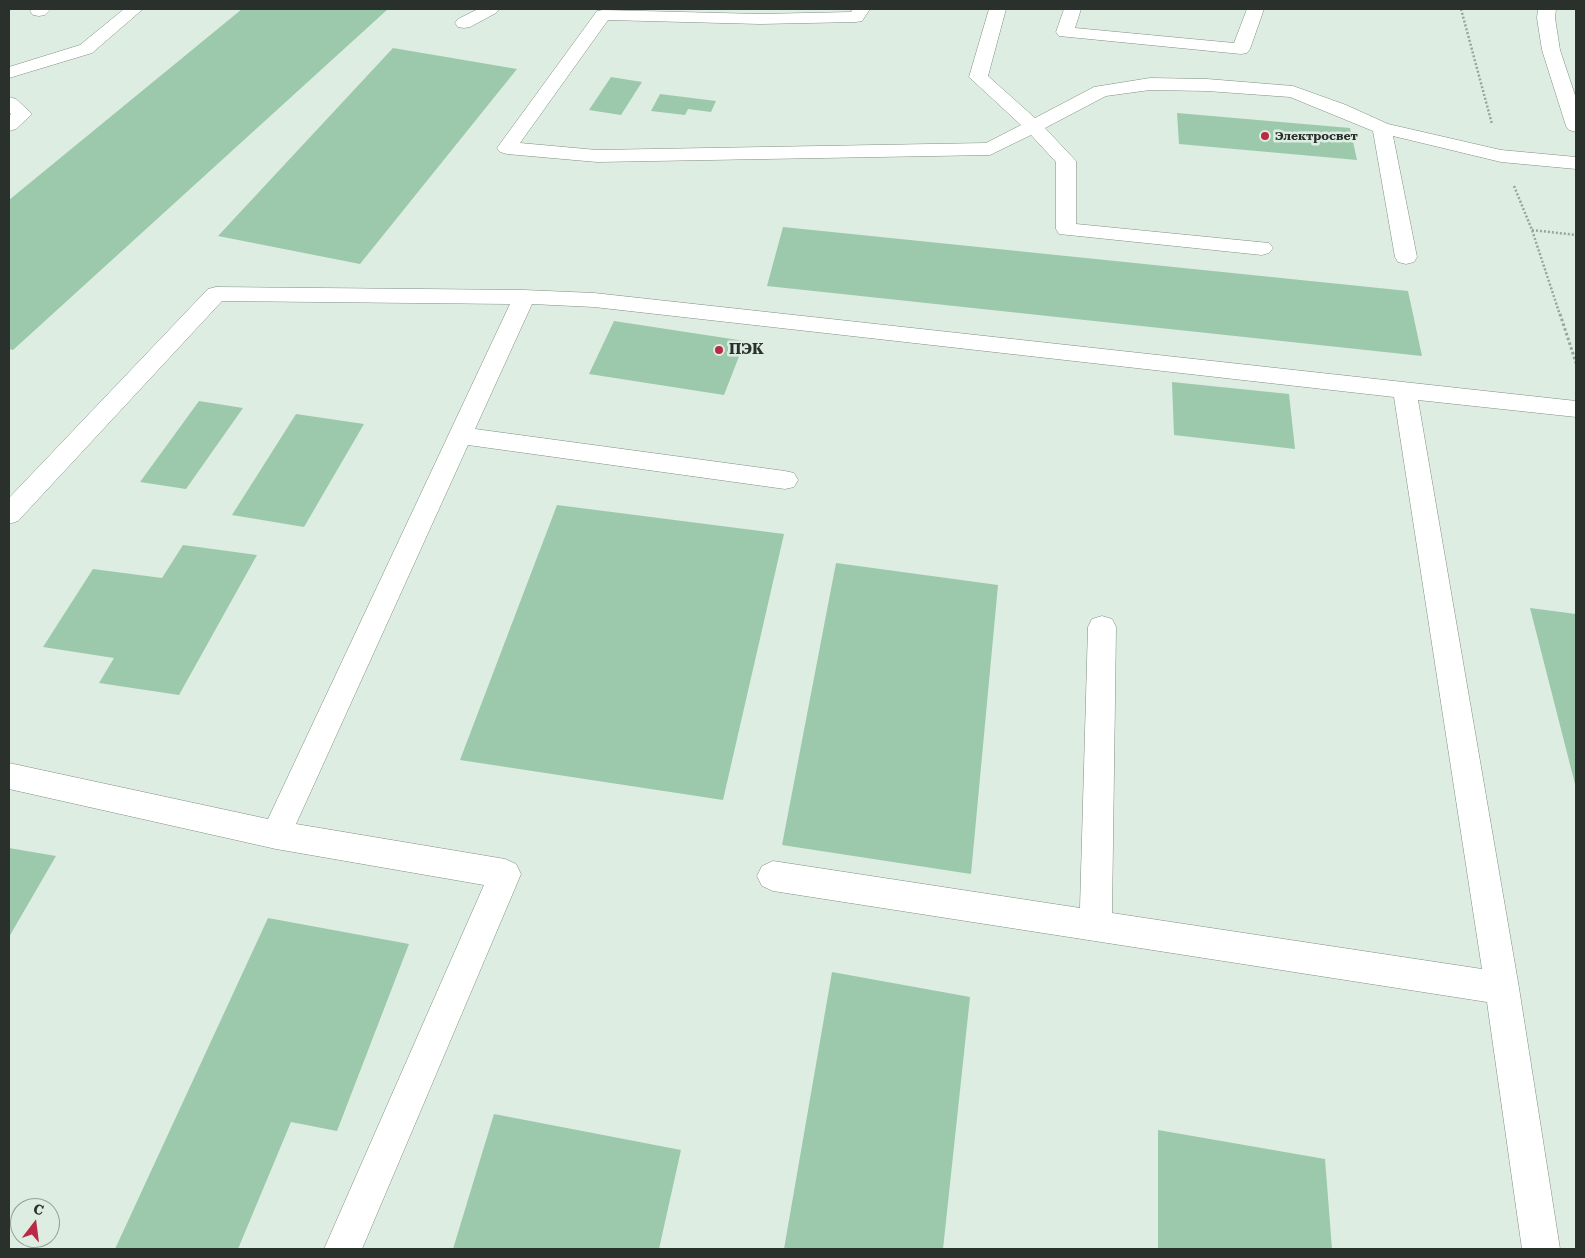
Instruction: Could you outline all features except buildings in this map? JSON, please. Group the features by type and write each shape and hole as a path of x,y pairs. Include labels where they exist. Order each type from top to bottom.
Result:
{"main road":[{"path":"9,73 86,49 134,9"},
{"path":"464,23 490,9"},
{"path":"861,9 856,17 760,18 603,14 507,148 597,156 990,150 1102,91 1150,84 1207,85 1293,92 1382,128 1501,156 1576,162"},
{"path":"998,9 978,77 1034,126 1066,161 1066,229 1262,248"},
{"path":"1072,9 1065,32 1241,49 1254,9"},
{"path":"1548,9 1546,18 1551,50 1576,126"},
{"path":"9,103 23,114 9,125"},
{"path":"1382,128 1406,257"},
{"path":"9,514 216,294 524,297 594,300 1576,409"},
{"path":"276,834 462,436 524,297"},
{"path":"1405,390 1502,988 1541,1249"},
{"path":"462,436 785,480"},
{"path":"1096,925 1102,628"},
{"path":"9,776 276,834 505,874 343,1249"},
{"path":"774,876 1502,988"}],"path":[{"path":"1532,230 1576,235"}],"place":[{"name":"Электросвет","path":"1265,136"},
{"name":"ПЭК","path":"719,350"}]}
